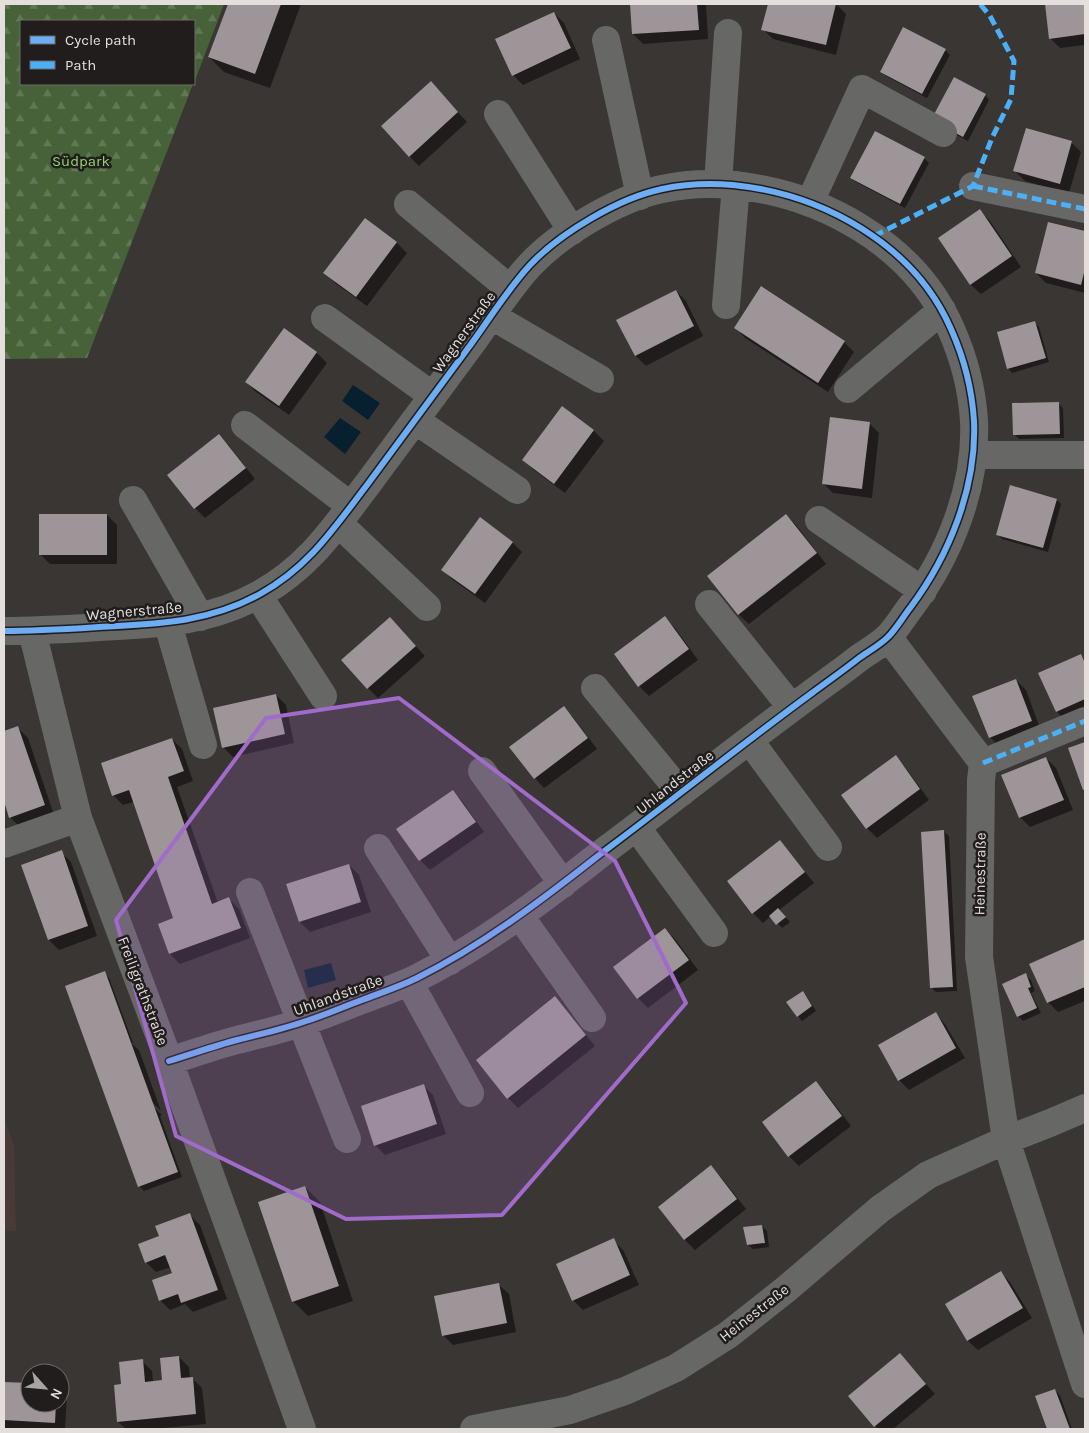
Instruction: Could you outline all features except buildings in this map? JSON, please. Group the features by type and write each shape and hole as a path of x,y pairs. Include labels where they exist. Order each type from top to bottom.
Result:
{"street":[{"path":"726,305 728,34"},
{"path":"606,40 640,196"},
{"path":"810,202 862,89 943,133"},
{"path":"498,114 572,231"},
{"name":"Wagnerstraße","path":"4,631 168,624 230,609 282,580 313,554 345,514 510,289 529,266 551,245 572,231 608,209 640,196 662,189 690,185 727,185 776,192 810,202 844,218 874,236 910,267 929,290 948,321"},
{"path":"973,186 1085,209"},
{"path":"408,204 510,289"},
{"path":"492,316 600,379"},
{"path":"325,318 433,396"},
{"path":"848,389 948,321"},
{"name":"Uhlandstraße","path":"169,1061 228,1042 301,1023 409,982 450,961 520,916 888,636 923,591 955,528 973,455 974,422 971,392 964,364 948,321"},
{"path":"415,420 517,490"},
{"path":"245,426 345,514 427,607"},
{"path":"973,455 1085,456"},
{"path":"133,500 200,617"},
{"path":"820,520 923,591"},
{"path":"258,595 323,696"},
{"path":"709,604 792,708"},
{"path":"168,624 203,745"},
{"name":"Freiligrathstraße","path":"32,631 78,818 169,1061 302,1429"},
{"path":"888,636 983,763 1085,721"},
{"path":"595,688 681,793"},
{"path":"750,741 828,847"},
{"name":"Heinestraße","path":"983,763 981,780 979,957 1006,1140 1085,1384"},
{"path":"482,770 563,884"},
{"path":"4,844 78,818"},
{"path":"637,828 714,933"},
{"path":"378,848 450,961"},
{"path":"250,892 347,1139"},
{"path":"520,916 592,1018"},
{"path":"409,982 470,1093"},
{"name":"Heinestraße","path":"474,1429 570,1410 625,1391 676,1368 728,1334 785,1290 880,1209 928,1175 1006,1140 1050,1124 1085,1108"}],"highlighted area":[{"path":"399,698 615,861 686,1003 502,1215 346,1219 176,1136 116,920 266,718"}],"shaded area":[{"path":"4,1117 14,1146 16,1231 4,1231"}],"green space":[{"name":"Südpark","path":"4,4 224,4 195,80 195,20 20,20 20,85 193,85 87,358 4,359"}],"water":[{"path":"353,385 380,403 368,420 342,401"},
{"path":"340,418 361,432 345,454 324,437"},
{"path":"331,963 336,980 308,988 304,970"}],"marked path":[{"path":"874,236 973,186 992,138 1011,99 1014,61 990,16 980,4"},
{"path":"973,186 1085,209"},
{"path":"983,763 1085,721"}],"cycle path":[{"path":"4,631 141,625 181,620 221,611 240,604 277,583 307,559 332,531 454,368 505,296 530,265 557,241 591,218 627,200 645,194 689,185 733,185 766,190 799,199 831,212 862,228 889,248 914,272 935,299 956,340 969,385 973,409 974,446 971,471 958,520 937,566 910,608 885,640 762,730 552,892 486,938 441,966 396,987 320,1016 169,1061"}]}
